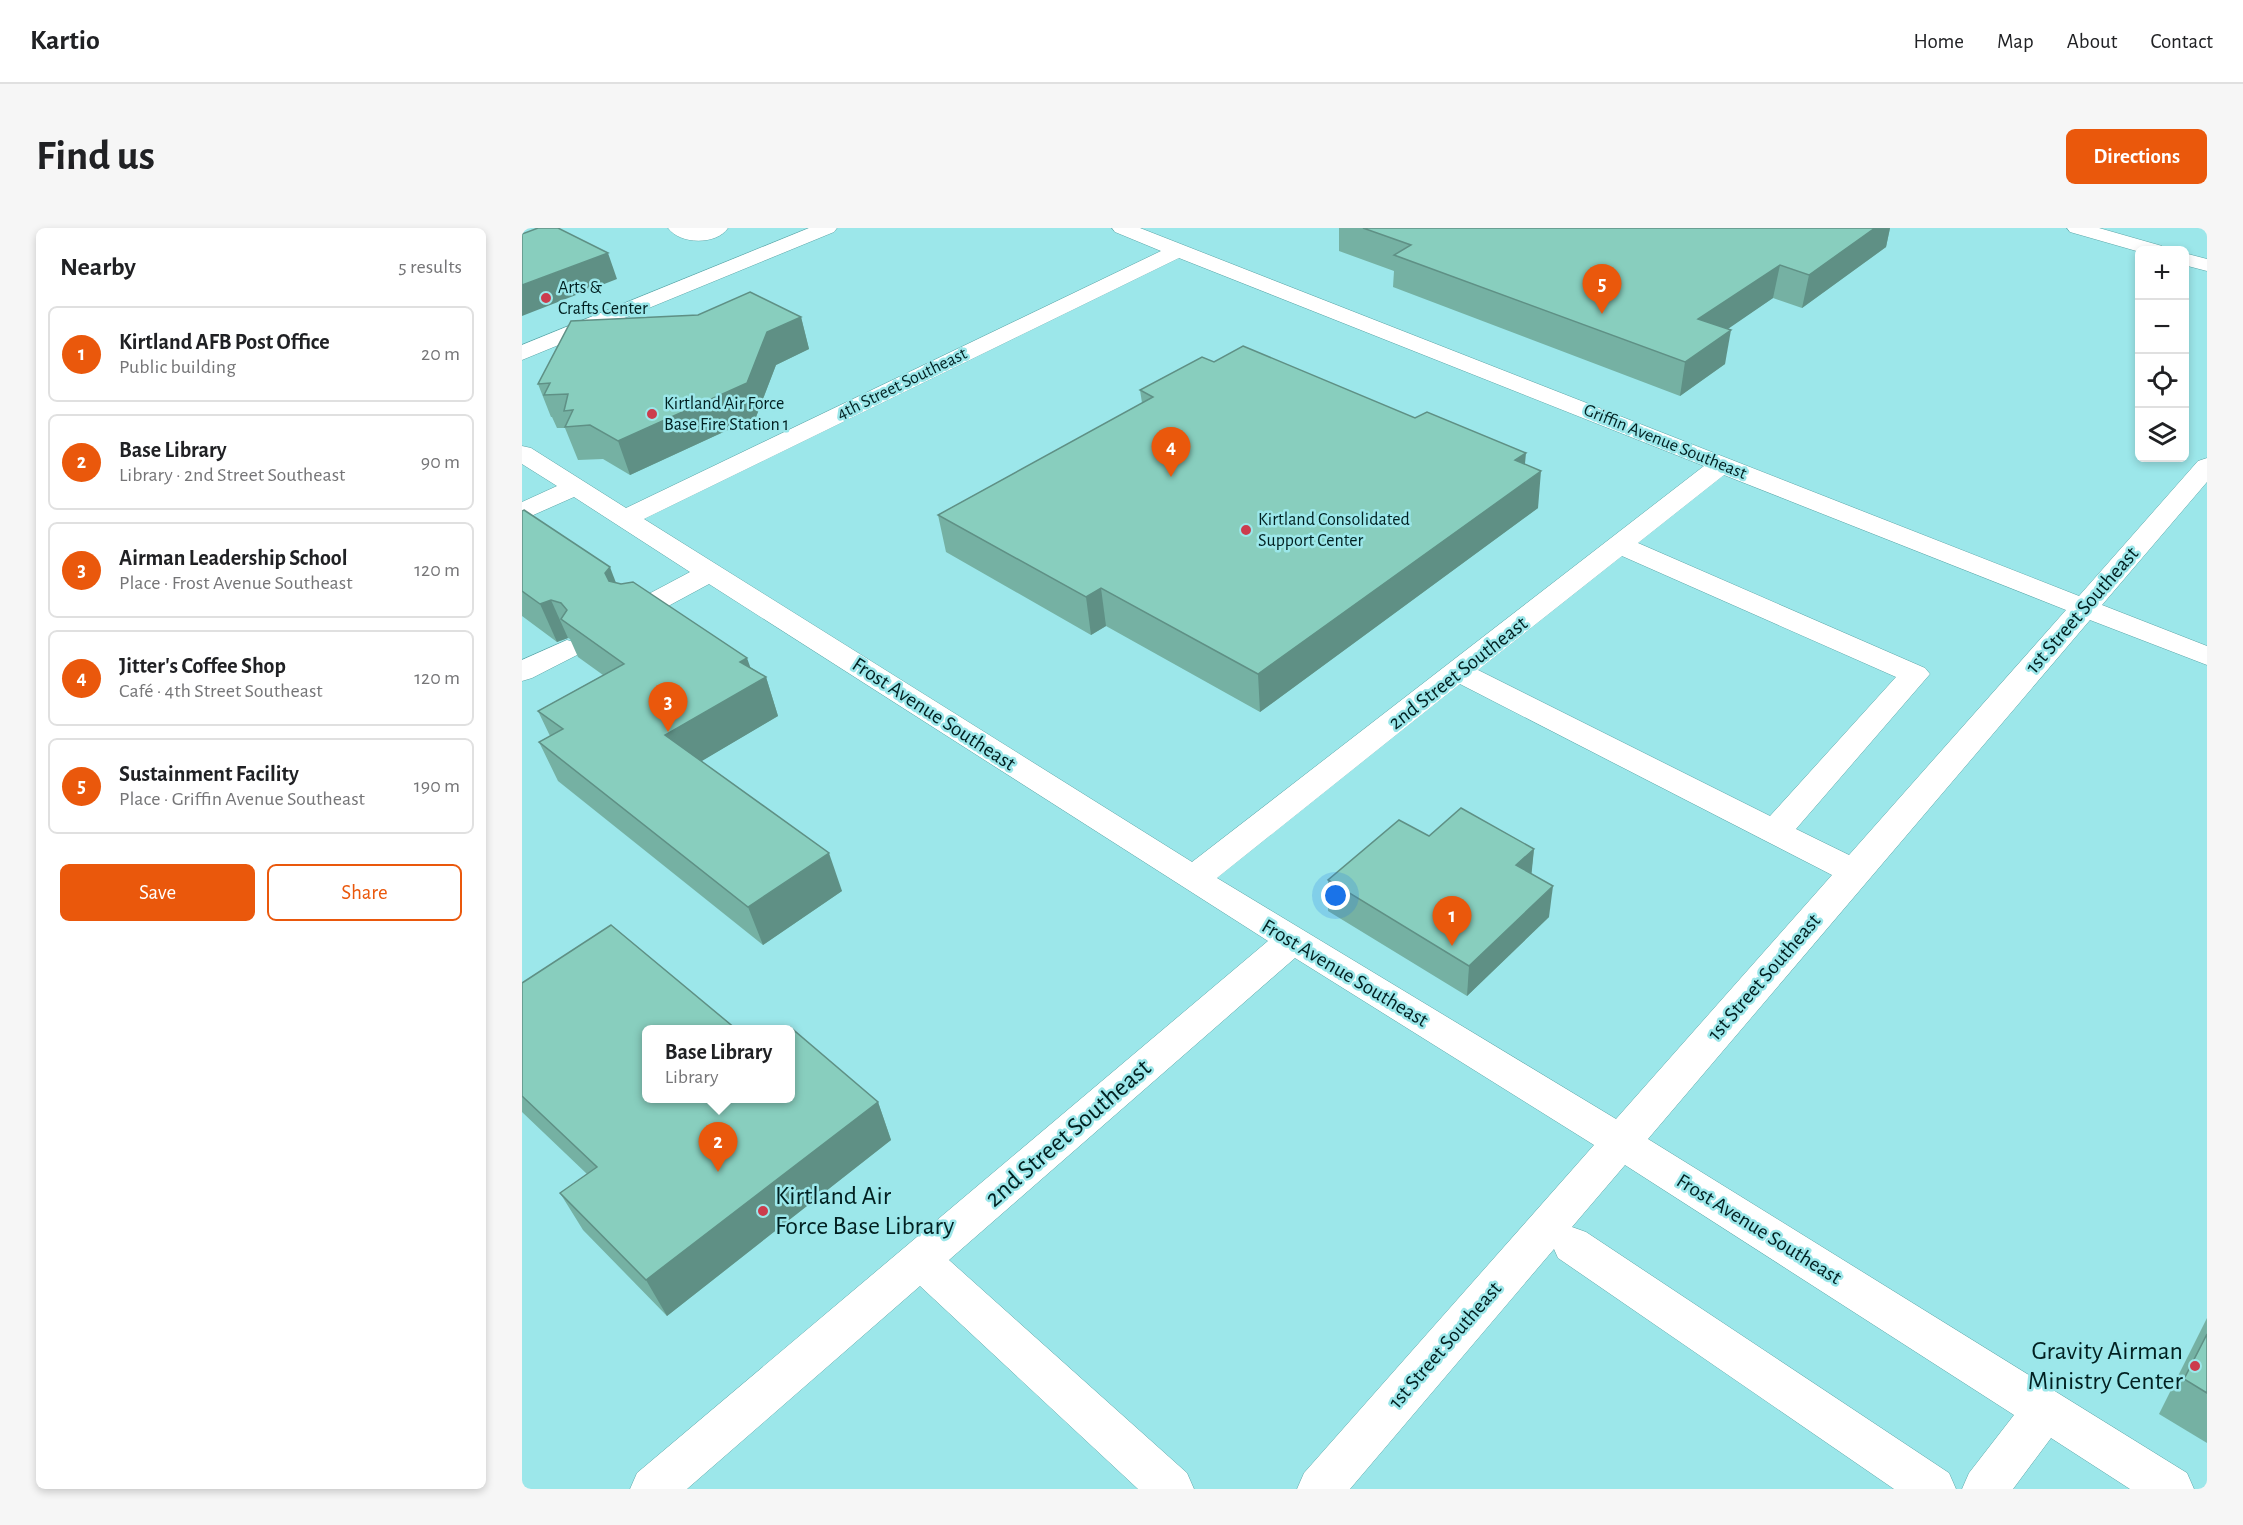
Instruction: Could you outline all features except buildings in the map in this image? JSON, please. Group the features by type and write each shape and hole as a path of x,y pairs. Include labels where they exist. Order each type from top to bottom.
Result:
{"street":[{"path":"678,228 696,236 718,228"},
{"path":"522,353 827,228"},
{"name":"Griffin Avenue Southeast","path":"1122,228 2207,656"},
{"path":"2077,228 2142,246"},
{"name":"4th Street Southeast","path":"626,518 1179,250"},
{"path":"2189,260 2207,265"},
{"name":"Frost Avenue Southeast","path":"522,453 1193,879 1622,1142 2045,1410 2129,1477 2171,1489"},
{"name":"2nd Street Southeast","path":"1193,879 1721,465"},
{"name":"1st Street Southeast","path":"1320,1489 2207,466"},
{"path":"522,512 576,487"},
{"path":"1620,545 1915,674 1774,832"},
{"path":"636,612 711,572"},
{"path":"522,672 567,649"},
{"path":"1459,672 1854,872"},
{"name":"2nd Street Southeast","path":"653,1489 1292,941"},
{"path":"1572,1245 1933,1489"},
{"path":"920,1260 1171,1489"},
{"path":"1985,1489 2045,1410"}],"place":[{"name":"Arts & Crafts Center","path":"546,298"},
{"name":"Sustainment Facility","path":"1602,314"},
{"name":"Kirtland Air Force Base Fire Station 1","path":"652,414"},
{"name":"Jitter's Coffee Shop","path":"1171,477"},
{"name":"Kirtland Consolidated Support Center","path":"1246,530"},
{"name":"Airman Leadership School","path":"668,732"},
{"name":"Kirtland AFB Post Office","path":"1452,946"},
{"name":"Base Library","path":"718,1172"},
{"name":"Kirtland Air Force Base Library","path":"763,1211"},
{"name":"Gravity Airman Ministry Center","path":"2195,1366"}]}
